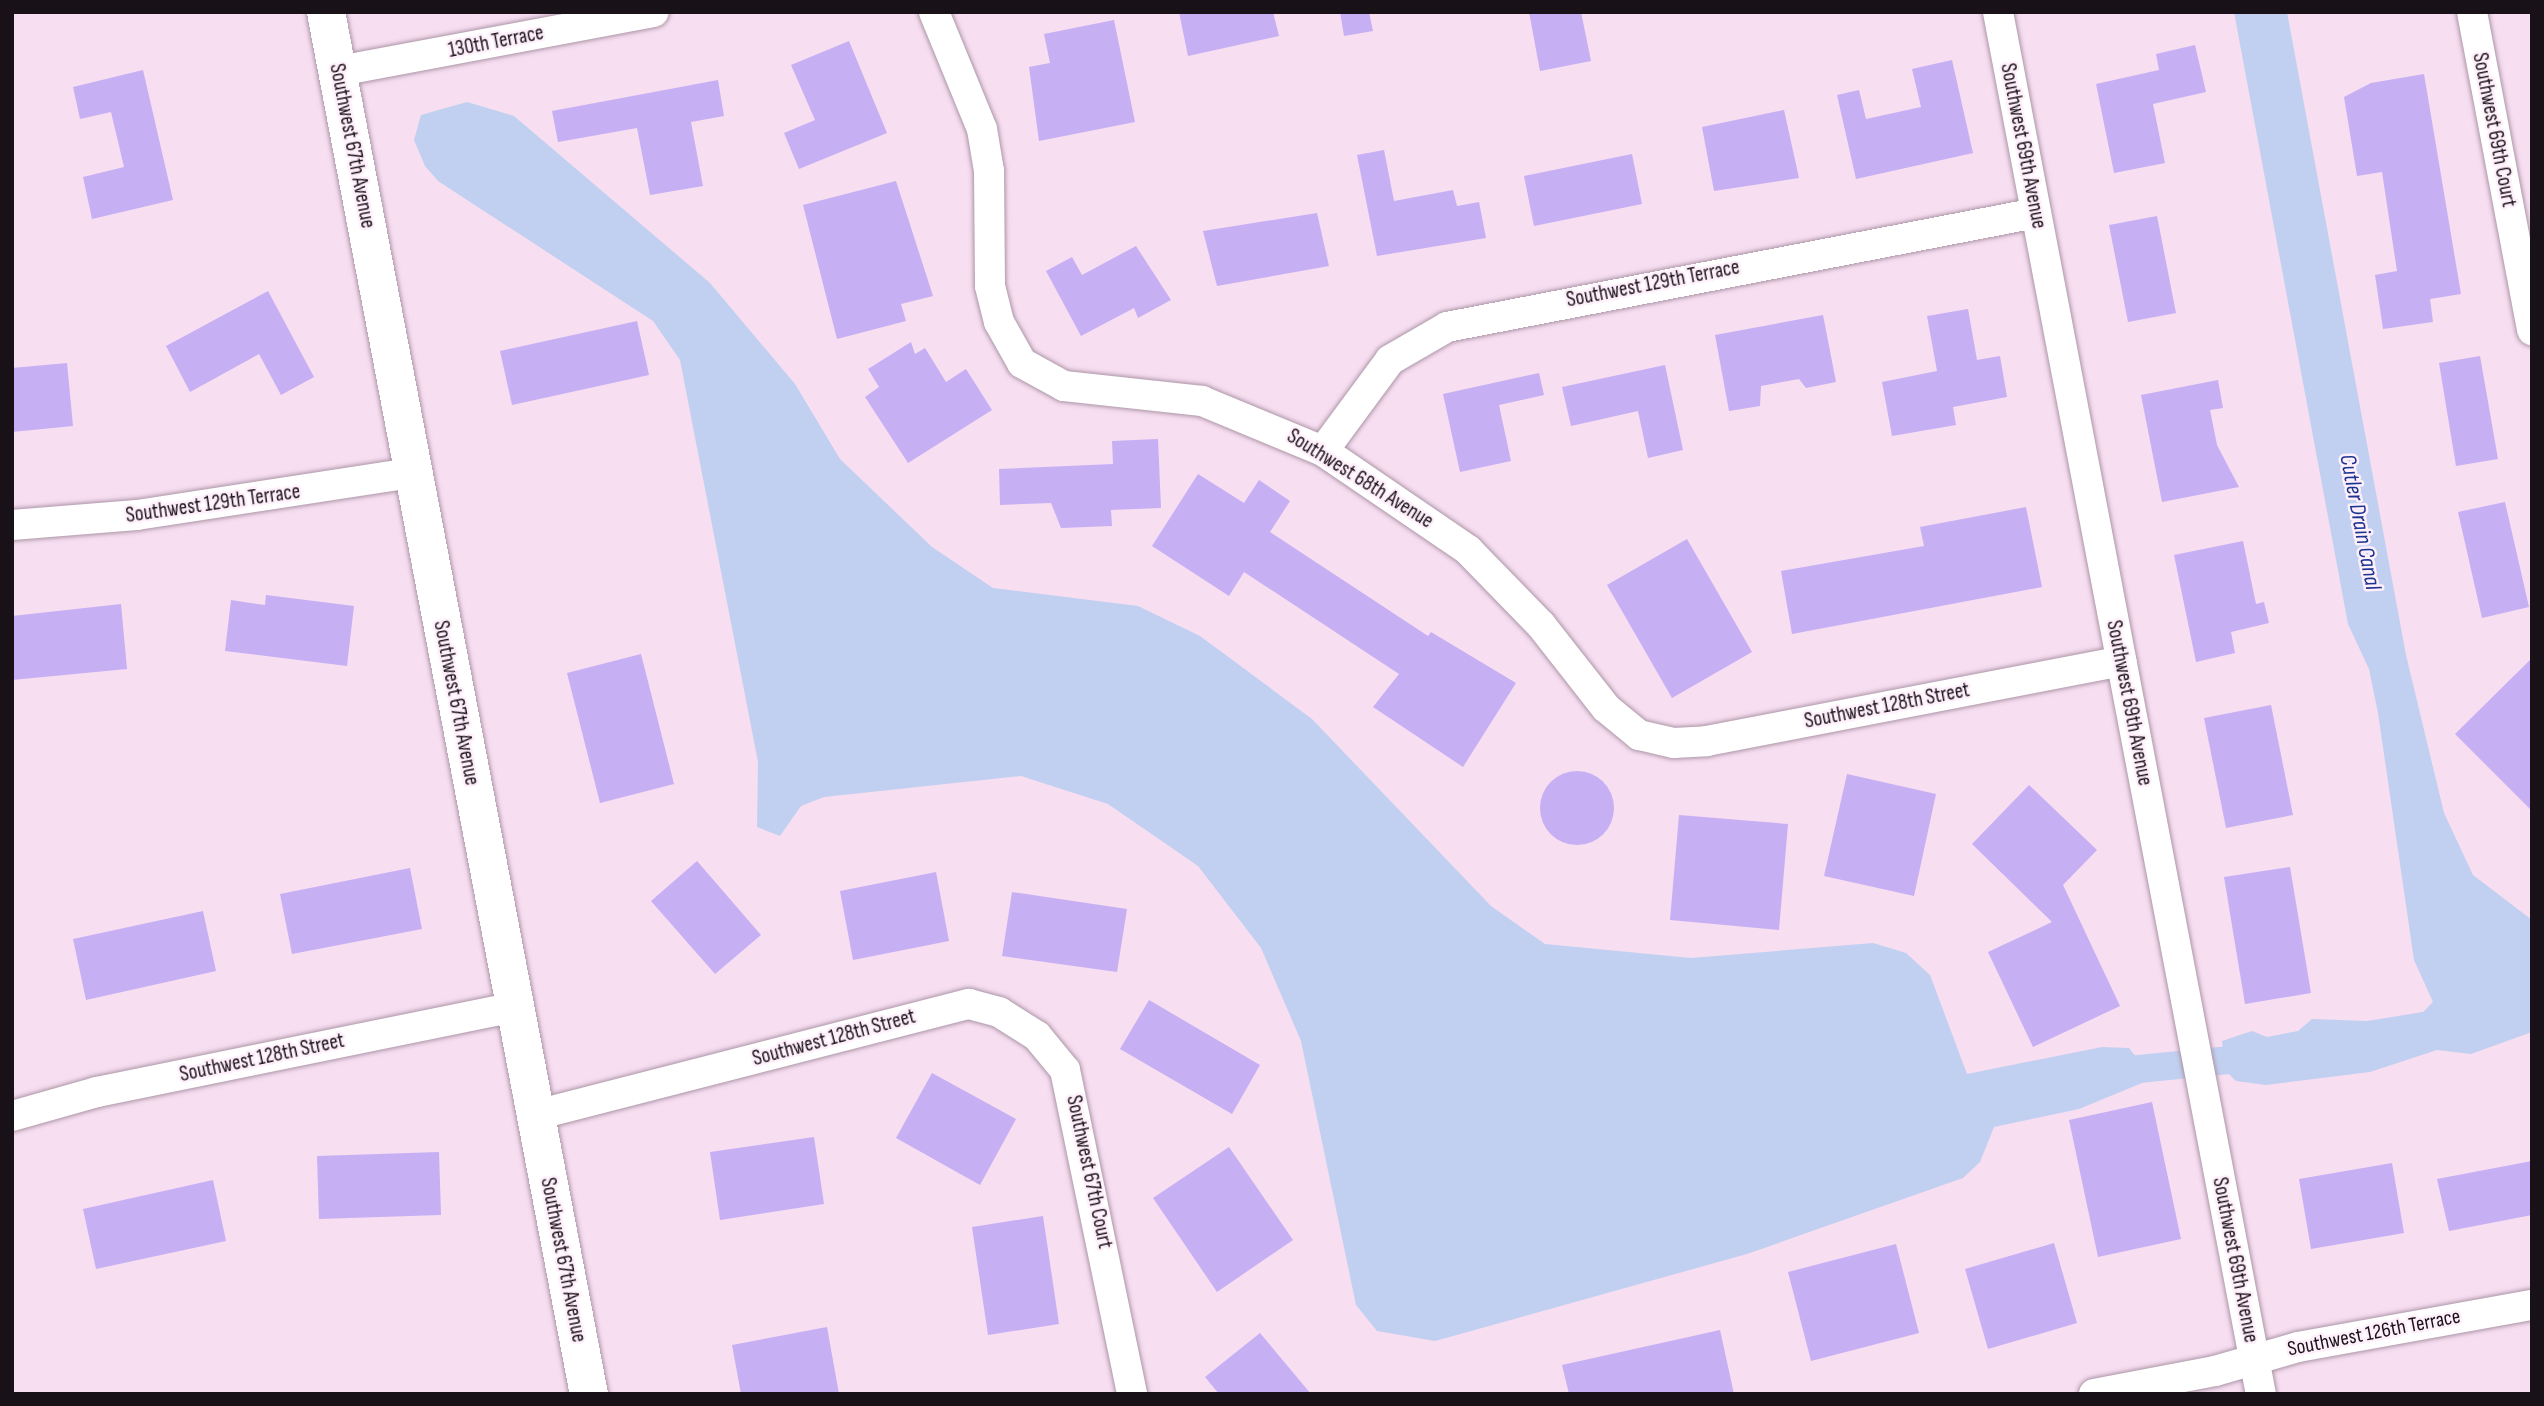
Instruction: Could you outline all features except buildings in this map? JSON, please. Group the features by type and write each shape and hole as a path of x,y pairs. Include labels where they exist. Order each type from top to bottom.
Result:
{"main road":[{"name":"Southwest 67th Avenue","path":"326,12 589,1394"}],"street":[{"name":"130th Terrace","path":"339,71 654,12"},
{"name":"Southwest 68th Avenue","path":"934,12 982,129 989,171 990,286 1014,355 1054,383 1202,401 1323,451 1468,550 1541,625 1606,708 1652,740"},
{"name":"Southwest 69th Avenue","path":"1998,12 2261,1394"},
{"name":"Southwest 69th Court","path":"2472,12 2532,330"},
{"name":"Southwest 129th Terrace","path":"1323,451 1390,360 1447,327 2036,213"},
{"name":"Southwest 129th Terrace","path":"12,525 137,515 412,473"},
{"name":"Southwest 128th Street","path":"1652,740 1707,741 2121,661"},
{"name":"Southwest 128th Street","path":"536,1115 969,1004"},
{"name":"Southwest 67th Court","path":"969,1004 1013,1018 1048,1046 1065,1070 1132,1394"},
{"name":"Southwest 128th Street","path":"12,1116 97,1092 514,1007"},
{"name":"Southwest 126th Terrace","path":"2094,1394 2254,1359 2532,1305"}],"water":[{"name":"Cutler Drain Canal","path":"2234,12 2287,12 2406,655 2444,813 2473,875 2532,920 2532,1032 2471,1054 2437,1050 2370,1072 2266,1085 2236,1081 2226,1071 2222,1041 2252,1031 2267,1037 2298,1031 2312,1019 2367,1021 2423,1012 2433,1002 2414,960 2378,713 2369,669 2348,624"},
{"path":"467,102 514,116 710,283 795,384 840,459 932,547 993,588 1138,606 1200,636 1312,719 1491,906 1545,944 1691,958 1873,943 1906,953 1930,975 1967,1074 2102,1047 2129,1048 2147,1071 2142,1083 2079,1109 1994,1127 1980,1162 1963,1178 1747,1254 1435,1341 1377,1331 1356,1305 1301,1041 1261,948 1198,866 1108,804 1021,776 824,797 801,806 780,836 757,827 758,762 680,360 653,321 438,181 425,166 414,140 421,115"}],"waterway":[{"path":"2109,1072 2260,1057"}]}
